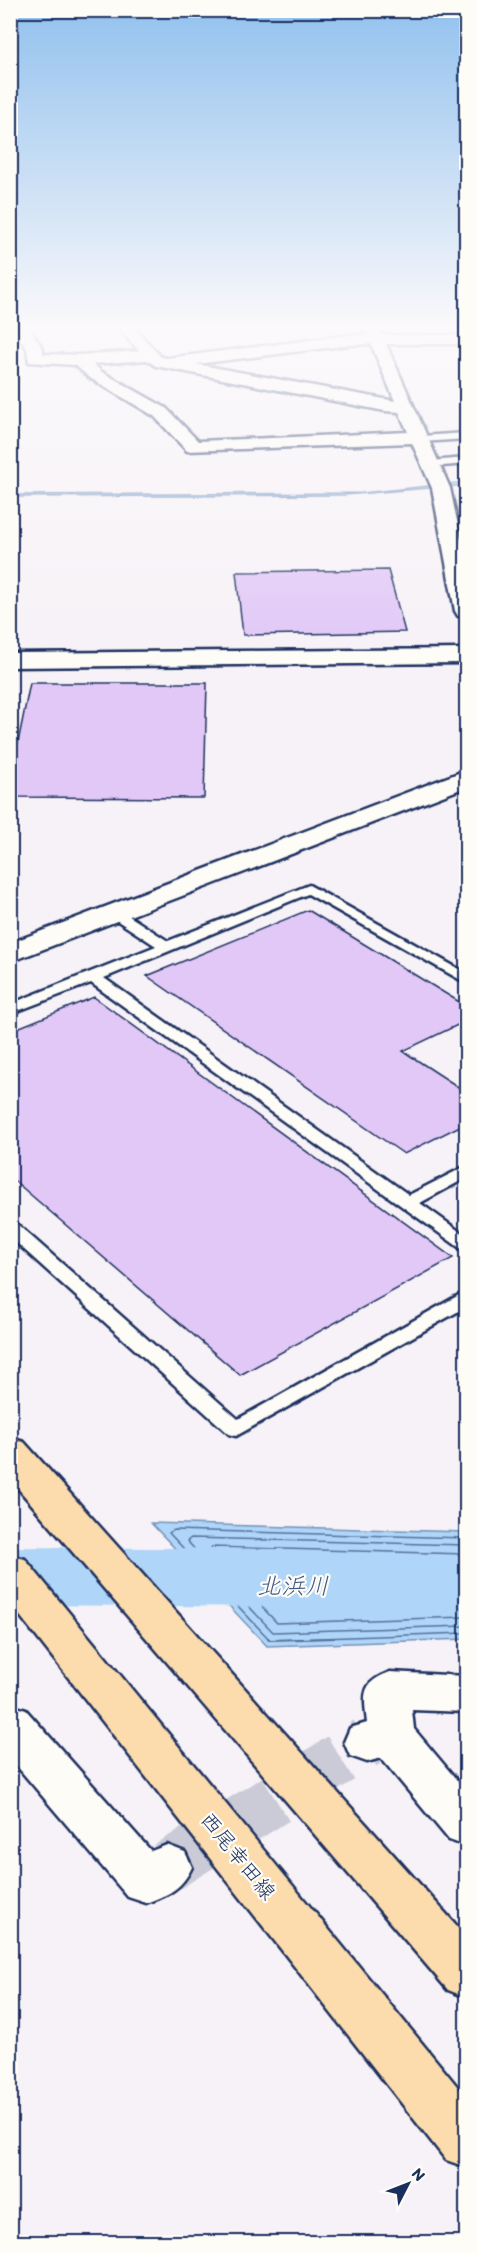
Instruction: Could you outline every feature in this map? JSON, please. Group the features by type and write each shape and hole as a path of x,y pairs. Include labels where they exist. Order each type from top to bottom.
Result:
{"main road":[{"path":"19,1460 466,1973"},
{"name":"西尾幸田線","path":"10,1571 466,2140"}],"street":[{"path":"181,434 193,447 421,438"},
{"path":"419,434 432,464 450,488 466,611"},
{"path":"10,660 466,656"},
{"path":"10,953 465,779"},
{"path":"466,1694 390,1691 387,1694 379,1739 466,1825"},
{"path":"10,1724 146,1881 167,1867"}],"lane":[{"path":"421,438 466,436"},
{"path":"432,464 466,461"},
{"path":"10,1010 309,889 466,979"},
{"path":"116,913 167,947"},
{"path":"93,977 466,1244"},
{"path":"408,1202 466,1171"},
{"path":"10,1227 237,1429 466,1299"}],"water":[{"path":"466,482 466,485 344,495 11,497 10,495 362,493"},
{"name":"北浜川","path":"151,1523 466,1532 466,1639 267,1646"}],"building":[{"path":"388,570 405,632 243,635 236,572"},
{"path":"30,683 207,683 204,798 10,797 10,782"},
{"path":"308,910 466,1006 466,1021 403,1051 466,1092 466,1123 404,1154 147,976"},
{"path":"94,997 453,1258 240,1375 10,1177 10,1031"}],"waterway":[{"name":"北浜川","path":"10,1576 282,1578"}],"tunnel":[{"path":"167,1867 367,1742"}]}
